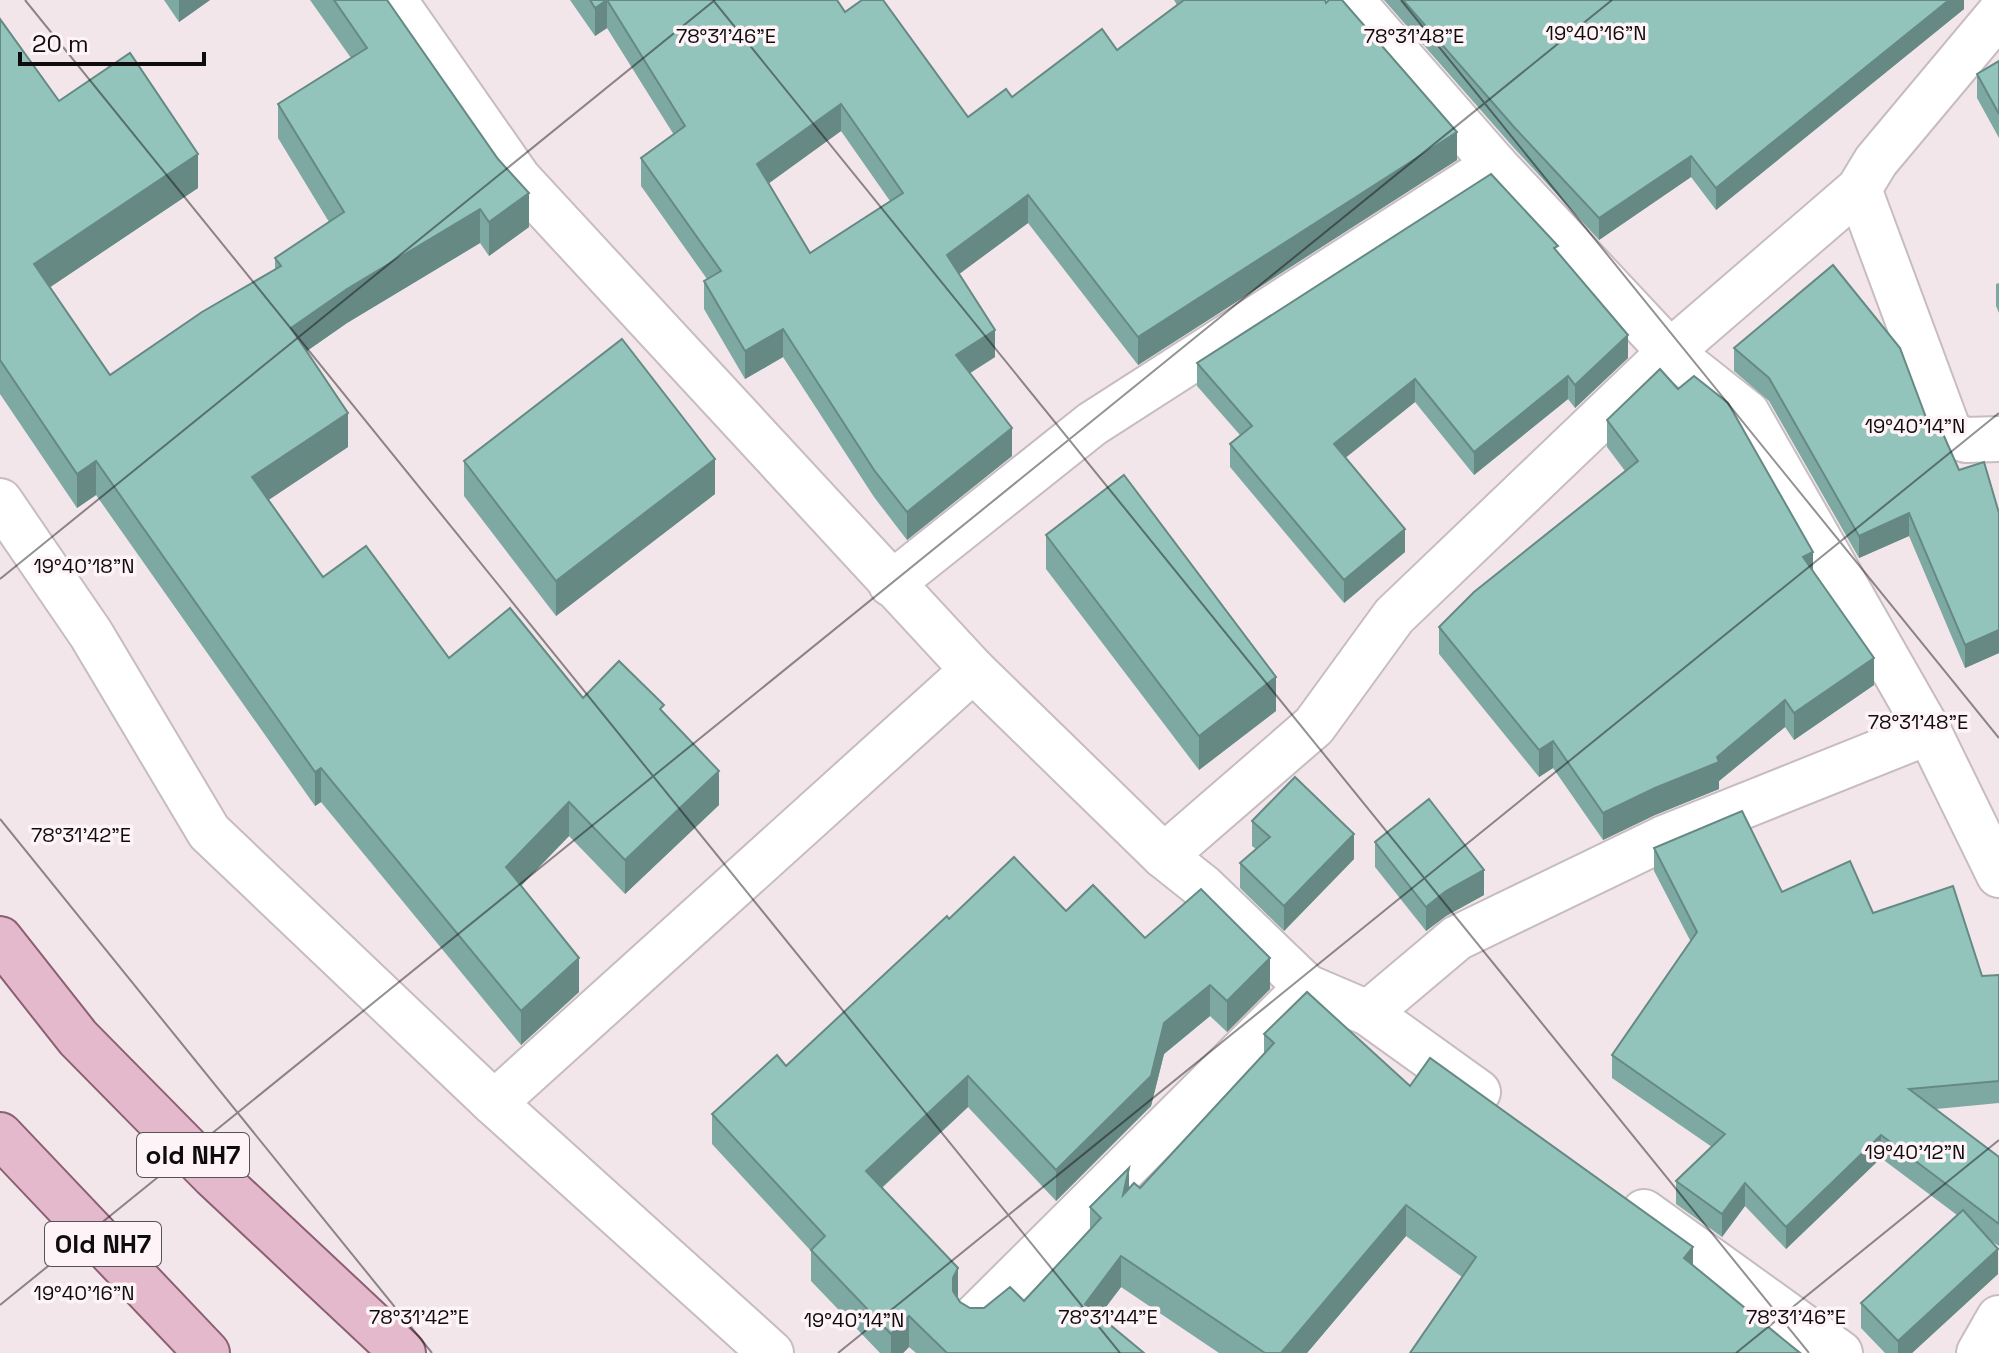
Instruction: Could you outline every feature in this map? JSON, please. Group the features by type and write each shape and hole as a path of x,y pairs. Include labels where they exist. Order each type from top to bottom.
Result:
{"main road":[{"name":"old NH7","path":"0,939 78,1038 214,1176 403,1353"},
{"name":"Old NH7","path":"0,1135 207,1353"}],"street":[{"path":"394,0 519,179 973,670 1164,856 1203,887 1307,987 1368,1013 1511,1116"},
{"path":"1351,0 1495,165 1670,352 1747,413 1929,732 1999,875"},
{"path":"1164,856 1314,726 1394,616 1670,352 1859,189 1876,161 1999,14"},
{"path":"891,584 1092,424 1495,165"},
{"path":"1859,189 1950,434 1966,440 1999,439"},
{"path":"0,501 91,634 209,832 494,1103 771,1353"},
{"path":"494,1103 973,670"},
{"path":"1368,1013 1457,938 1664,838 1929,732"},
{"path":"977,1315 1307,987"},
{"path":"1614,1191 1840,1353"},
{"path":"1979,1353 1999,1318"}],"building":[{"path":"334,0 387,0 498,159 529,193 489,222 480,209 347,289 291,328 348,413 252,477 323,577 366,546 449,658 510,608 583,698 619,661 664,705 660,709 719,771 625,860 569,802 506,867 579,958 521,1011 321,768 315,772 96,461 77,474 0,360 0,19 59,101 130,53 198,154 34,264 110,375 202,312 281,266 275,258 344,212 278,104 367,48"},
{"path":"590,0 607,0 595,8"},
{"path":"607,0 837,0 845,12 862,0 883,0 968,117 1006,89 1012,97 1102,29 1117,50 1184,0 1325,0 1326,3 1342,0 1457,132 1138,337 1028,195 947,255 995,330 956,355 1012,428 907,512 874,470 783,329 745,351 704,281 721,271 641,158 685,126","holes":["841,104 903,193 810,253 757,164"]},
{"path":"1403,0 1949,0 1716,188 1691,156 1599,218"},
{"path":"1999,61 1999,114 1977,74"},
{"path":"1491,174 1558,246 1554,248 1628,335 1575,385 1568,376 1474,452 1415,379 1334,444 1405,529 1344,580 1230,444 1252,426 1197,363"},
{"path":"1833,265 1900,348 1927,420 1933,429 1944,436 1959,470 1984,462 1999,513 1999,630 1965,645 1909,513 1859,536 1769,378 1734,348"},
{"path":"622,339 715,459 556,581 464,461"},
{"path":"1660,369 1678,389 1694,376 1728,403 1813,552 1803,557 1874,658 1794,713 1785,700 1717,757 1719,762 1603,813 1553,741 1539,750 1439,627 1474,592 1638,461 1607,420"},
{"path":"1124,475 1276,677 1199,736 1046,535"},
{"path":"1295,777 1354,834 1284,906 1240,863 1270,837 1252,821"},
{"path":"1429,799 1484,870 1446,891 1426,907 1375,842"},
{"path":"1742,811 1782,892 1850,861 1873,913 1953,886 1982,976 1999,975 1999,1081 1909,1089 1999,1157 1999,1224 1881,1135 1786,1227 1745,1183 1722,1214 1676,1181 1725,1134 1612,1055 1697,932 1654,848"},
{"path":"1014,857 1066,911 1093,885 1145,938 1201,889 1270,958 1227,1001 1210,985 1164,1023 1151,1076 1056,1170 968,1076 866,1171 958,1268 953,1278 953,1291 960,1302 970,1308 984,1308 1010,1287 1024,1301 1101,1218 1090,1207 1129,1168 1123,1195 1134,1183 1140,1188 1274,1043 1264,1034 1307,992 1410,1086 1430,1058 1693,1247 1684,1258 1800,1353 1410,1353 1476,1257 1406,1205 1281,1353 1265,1353 1121,1256 1085,1304 1144,1353 947,1353 909,1316 891,1334 811,1250 825,1236 712,1114 777,1055 786,1066"},
{"path":"1963,1210 1998,1249 1898,1341 1861,1303"}]}
